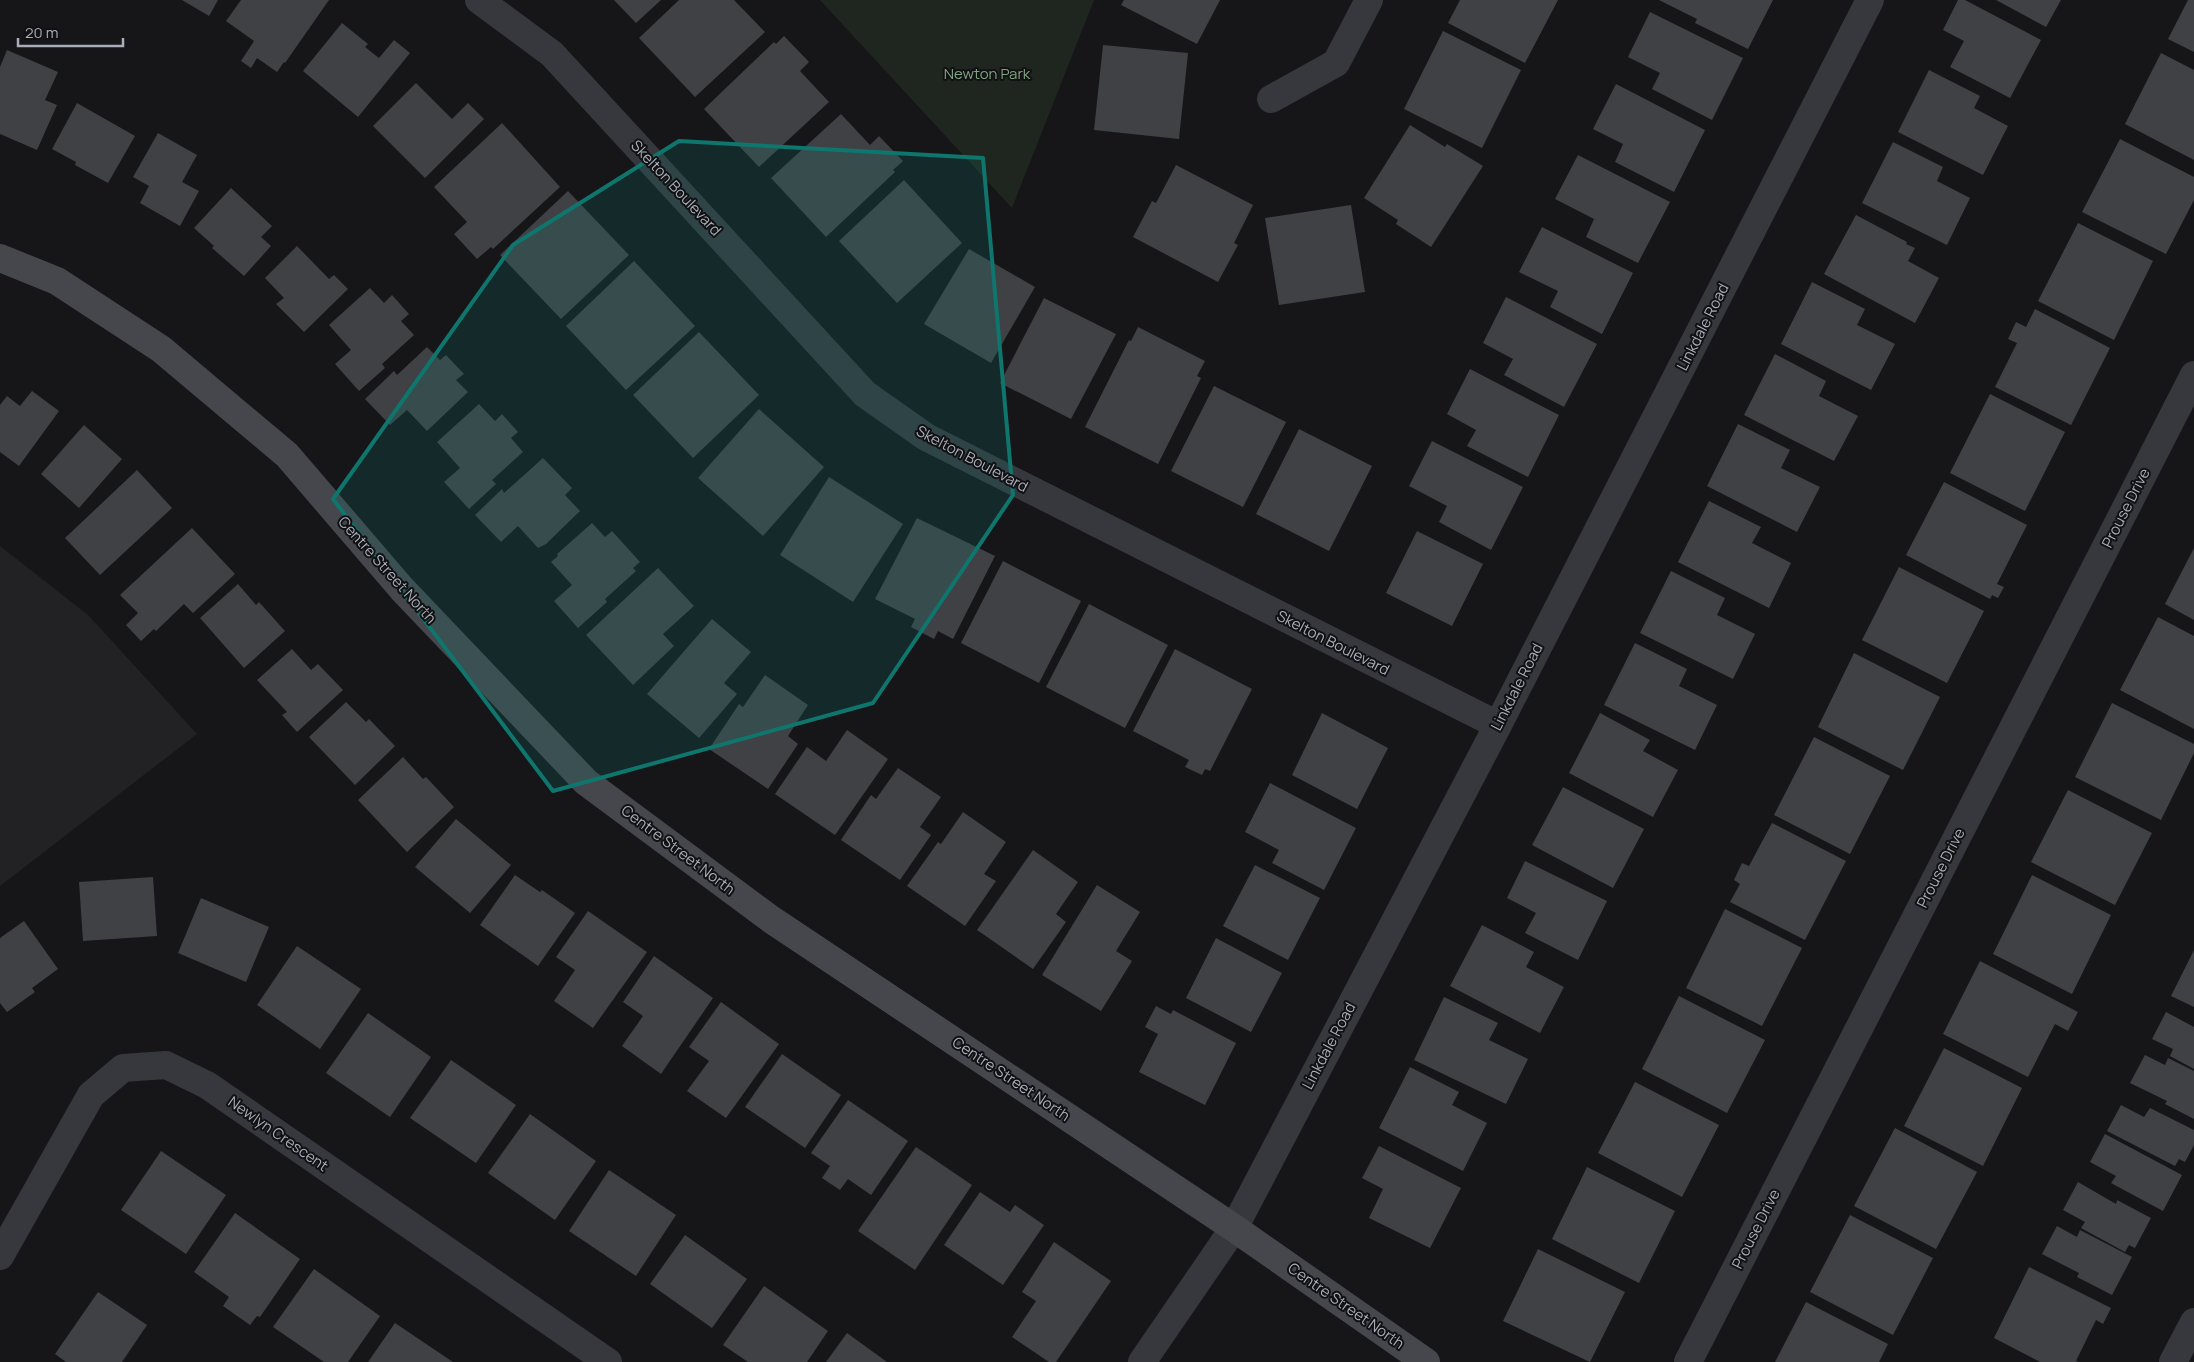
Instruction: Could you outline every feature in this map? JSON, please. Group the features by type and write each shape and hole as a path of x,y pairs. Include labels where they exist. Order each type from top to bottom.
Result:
{"street":[{"name":"Skelton Boulevard","path":"479,0 552,54 865,394 926,437 1498,726"},
{"path":"1270,98 1336,63 1369,0"},
{"name":"Linkdale Road","path":"1142,1362 1234,1228 1498,726 1870,0"},
{"name":"Centre Street North","path":"0,258 58,281 161,349 287,455 402,590 586,782 772,920 1234,1228 1426,1362"},
{"name":"Prouse Drive","path":"1688,1362 2194,375"},
{"name":"Newlyn Crescent","path":"0,1256 91,1095 123,1068 166,1066 207,1085 608,1362"},
{"path":"2173,1362 2194,1322"}],"highlighted area":[{"path":"679,141 983,158 1013,495 873,703 553,791 333,499 513,245"}],"shaded area":[{"path":"0,546 88,615 197,734 0,886"}],"green space":[{"name":"Newton Park","path":"820,0 1094,0 1012,208"}],"building":[{"path":"182,0 218,0 209,16"},
{"path":"241,0 329,0 277,72 257,58 251,68 241,61 254,41 226,21"},
{"path":"614,0 661,0 636,23"},
{"path":"679,0 734,0 765,32 695,97 639,38"},
{"path":"1124,0 1220,0 1197,44 1121,5"},
{"path":"1460,0 1558,0 1525,63 1448,23"},
{"path":"1659,0 1773,0 1748,49 1695,23 1697,19"},
{"path":"1958,0 1965,0 2041,40 2010,98 1950,67 1964,41 1943,30"},
{"path":"1996,0 2061,0 2046,27"},
{"path":"2188,0 2194,0 2194,52 2168,39"},
{"path":"1650,12 1743,58 1712,120 1652,89 1660,73 1628,57"},
{"path":"342,23 368,44 365,47 379,58 394,40 410,53 358,117 303,71"},
{"path":"1443,31 1521,70 1482,148 1404,109"},
{"path":"784,36 809,62 800,71 829,102 759,167 704,109 774,42 776,44"},
{"path":"1103,45 1188,53 1179,139 1094,130"},
{"path":"7,50 58,72 45,100 57,105 37,150 0,134 0,67"},
{"path":"2161,53 2194,70 2194,160 2125,124"},
{"path":"1929,70 1980,96 1974,108 2008,126 1983,175 1898,132"},
{"path":"416,83 452,119 468,103 484,119 425,178 373,126"},
{"path":"1616,84 1705,130 1674,192 1615,162 1623,144 1593,129"},
{"path":"77,103 135,136 108,183 75,165 76,162 52,149"},
{"path":"841,114 870,145 879,136 903,161 893,170 895,172 826,237 771,178"},
{"path":"502,123 560,187 493,249 491,247 477,259 454,234 467,222 434,187"},
{"path":"1410,125 1445,147 1447,144 1483,166 1431,247 1396,224 1398,220 1364,198"},
{"path":"158,133 197,155 182,182 199,191 180,226 140,203 149,186 133,177"},
{"path":"2120,139 2194,177 2194,200 2166,254 2082,212"},
{"path":"1893,142 1943,167 1937,181 1970,198 1947,245 1862,203"},
{"path":"1578,155 1670,202 1638,263 1586,237 1594,219 1555,199"},
{"path":"1176,165 1253,205 1234,243 1238,245 1218,282 1133,237 1152,201 1156,203"},
{"path":"904,180 962,243 897,303 839,241"},
{"path":"231,188 272,226 261,237 271,246 244,276 212,248 214,246 194,228"},
{"path":"568,191 629,255 561,319 500,255"},
{"path":"1351,205 1365,292 1279,305 1265,218"},
{"path":"1856,215 1915,248 1908,261 1939,278 1915,323 1824,274"},
{"path":"2078,223 2153,261 2114,340 2038,301"},
{"path":"1542,227 1633,273 1602,334 1550,307 1558,291 1519,272"},
{"path":"297,246 329,279 334,275 348,289 304,332 276,304 284,298 265,278"},
{"path":"969,249 1035,287 991,363 924,324"},
{"path":"634,261 695,326 626,390 566,326"},
{"path":"1812,282 1865,309 1857,325 1895,344 1871,390 1781,344"},
{"path":"370,288 384,303 392,295 409,314 401,321 414,335 382,364 385,368 359,391 335,364 351,350 329,325"},
{"path":"1506,297 1597,344 1564,407 1504,375 1513,359 1483,343"},
{"path":"1044,298 1116,334 1071,419 1000,383"},
{"path":"2035,309 2110,348 2071,425 1995,387 2017,343 2008,339 2016,322 2026,327"},
{"path":"1138,327 1205,361 1197,376 1201,378 1158,464 1085,427 1129,340 1131,341"},
{"path":"699,332 759,395 693,458 633,395"},
{"path":"427,347 440,360 446,355 464,374 456,380 468,392 427,431 407,410 390,425 365,399 394,371 397,375"},
{"path":"1775,354 1826,381 1819,396 1858,416 1834,461 1744,415"},
{"path":"1470,369 1559,415 1528,477 1467,446 1476,430 1447,414"},
{"path":"1214,386 1286,422 1243,507 1171,471"},
{"path":"32,391 59,411 19,466 0,452 0,405 7,396 20,406"},
{"path":"1990,394 2065,432 2025,511 1950,473"},
{"path":"479,404 495,421 502,414 518,432 511,438 523,452 492,480 496,484 469,509 444,482 460,468 437,442"},
{"path":"759,409 824,467 763,536 698,478"},
{"path":"1738,424 1790,450 1781,468 1820,487 1797,532 1707,486"},
{"path":"84,425 122,459 79,508 41,474"},
{"path":"1299,429 1372,466 1329,551 1256,514"},
{"path":"1432,441 1523,487 1491,550 1439,522 1447,506 1409,486"},
{"path":"543,458 572,488 565,495 580,511 546,544 538,548 518,526 501,542 475,515 502,489 504,493"},
{"path":"137,470 172,508 100,575 65,538"},
{"path":"829,477 903,524 853,602 780,555"},
{"path":"1944,482 2027,525 1997,584 2004,587 1998,598 1992,595 1990,599 1906,555"},
{"path":"1709,501 1761,527 1752,543 1791,563 1769,608 1678,562"},
{"path":"917,518 995,556 953,639 938,631 934,639 911,627 915,619 875,599"},
{"path":"592,523 605,537 612,531 640,562 633,568 636,571 605,599 607,602 578,628 554,601 572,585 551,562 558,556 557,554"},
{"path":"192,528 235,574 193,613 184,604 156,631 154,629 141,641 126,625 138,613 120,595"},
{"path":"1417,531 1483,564 1452,626 1386,593"},
{"path":"2194,548 2194,620 2165,604"},
{"path":"1003,561 1081,601 1039,683 961,643"},
{"path":"1899,567 1984,611 1947,683 1862,640"},
{"path":"658,568 694,606 663,634 674,646 633,685 586,635"},
{"path":"1671,571 1725,598 1717,615 1755,634 1733,679 1640,633"},
{"path":"238,584 256,605 259,602 285,631 244,668 200,618"},
{"path":"1089,604 1168,645 1125,728 1046,687"},
{"path":"2158,617 2194,636 2194,729 2120,690"},
{"path":"712,619 751,652 724,683 737,694 699,738 647,694"},
{"path":"1635,643 1687,669 1679,686 1717,705 1695,750 1604,705"},
{"path":"292,649 311,670 318,664 343,690 297,732 282,715 287,712 257,680"},
{"path":"1175,649 1252,689 1210,771 1205,769 1202,775 1185,767 1189,760 1133,731"},
{"path":"1854,653 1940,697 1903,770 1818,727"},
{"path":"765,675 808,705 788,736 798,744 768,789 709,749 739,704 743,707"},
{"path":"346,702 366,722 369,719 395,746 355,785 309,737"},
{"path":"2112,703 2194,744 2194,753 2161,820 2075,777"},
{"path":"1322,713 1388,748 1357,809 1292,775"},
{"path":"1600,713 1650,740 1643,751 1678,770 1653,817 1569,773"},
{"path":"847,730 888,759 835,835 775,794 807,747 826,761"},
{"path":"1814,737 1890,776 1850,854 1774,815"},
{"path":"403,757 423,779 426,777 454,807 407,852 358,800"},
{"path":"898,768 941,797 920,827 931,835 900,880 841,840 871,795 876,799"},
{"path":"1270,783 1356,828 1324,890 1272,863 1279,850 1245,832"},
{"path":"1563,787 1644,829 1613,888 1532,845"},
{"path":"2068,790 2152,833 2115,905 2031,862"},
{"path":"963,812 1006,842 984,874 996,881 965,926 907,886 938,842 941,844"},
{"path":"456,819 511,865 470,913 415,867"},
{"path":"1772,823 1846,861 1805,940 1730,902 1740,884 1734,880 1742,863 1749,866"},
{"path":"1033,850 1078,882 1056,914 1066,922 1033,969 977,930"},
{"path":"1525,861 1607,901 1578,960 1525,933 1536,913 1507,898"},
{"path":"1255,865 1320,898 1288,960 1223,926"},
{"path":"515,875 540,892 542,890 575,913 538,966 480,925"},
{"path":"2032,875 2111,915 2072,994 1993,954"},
{"path":"153,877 157,936 83,941 79,882"},
{"path":"1097,885 1140,912 1116,951 1132,961 1101,1011 1042,975"},
{"path":"201,898 269,927 246,982 178,953"},
{"path":"1725,909 1802,948 1762,1026 1686,988"},
{"path":"588,911 647,952 593,1028 554,1001 575,970 556,957"},
{"path":"24,921 58,969 32,988 35,992 7,1012 0,1003 0,938"},
{"path":"1482,925 1534,952 1526,967 1564,987 1540,1033 1450,986"},
{"path":"1216,938 1282,973 1251,1032 1186,998"},
{"path":"297,946 361,989 320,1049 257,1005"},
{"path":"2194,950 2194,1007 2171,996"},
{"path":"654,956 713,998 661,1074 622,1046 643,1016 623,1002"},
{"path":"1980,961 2078,1012 2068,1031 2055,1024 2028,1077 1943,1034"},
{"path":"1679,996 1765,1040 1727,1113 1642,1069"},
{"path":"1444,997 1498,1023 1489,1040 1528,1059 1506,1104 1414,1060"},
{"path":"721,1002 779,1044 726,1118 687,1091 709,1061 689,1047"},
{"path":"1156,1006 1171,1014 1173,1010 1236,1043 1205,1105 1139,1072 1158,1034 1145,1027"},
{"path":"2166,1012 2194,1027 2194,1069 2170,1056 2173,1049 2152,1039"},
{"path":"368,1013 431,1057 390,1117 326,1073"},
{"path":"1944,1048 2022,1088 1983,1166 1904,1126"},
{"path":"782,1054 841,1095 805,1148 745,1107"},
{"path":"2145,1055 2165,1065 2168,1058 2194,1071 2194,1119 2165,1104 2167,1101 2130,1083"},
{"path":"451,1060 516,1105 476,1163 410,1118"},
{"path":"1410,1067 1459,1092 1452,1105 1487,1123 1463,1171 1379,1128"},
{"path":"1635,1082 1719,1125 1682,1197 1598,1153"},
{"path":"848,1100 908,1141 871,1195 848,1179 840,1190 822,1178 830,1166 811,1153"},
{"path":"2121,1105 2144,1117 2150,1108 2194,1130 2194,1145 2185,1162 2179,1159 2175,1166 2107,1131"},
{"path":"530,1114 596,1161 555,1220 488,1173"},
{"path":"1895,1128 1977,1172 1936,1249 1854,1206"},
{"path":"2105,1134 2182,1175 2163,1211 2111,1183 2116,1176 2090,1162"},
{"path":"1379,1146 1461,1188 1430,1248 1369,1218 1383,1189 1362,1178"},
{"path":"916,1147 972,1185 915,1270 858,1231"},
{"path":"161,1151 226,1195 186,1254 121,1210"},
{"path":"1587,1167 1675,1211 1639,1283 1552,1239"},
{"path":"609,1170 676,1215 636,1276 569,1231"},
{"path":"2078,1182 2116,1204 2117,1200 2151,1218 2135,1248 2129,1245 2125,1252 2081,1228 2085,1222 2063,1210"},
{"path":"980,1192 1010,1212 1015,1205 1044,1225 1003,1285 944,1245"},
{"path":"235,1213 300,1259 260,1317 257,1316 250,1325 223,1306 229,1297 194,1272"},
{"path":"1850,1215 1933,1258 1893,1335 1810,1292"},
{"path":"2057,1226 2077,1237 2080,1230 2132,1257 2112,1295 2077,1277 2079,1273 2042,1254"},
{"path":"685,1235 747,1279 712,1328 650,1284"},
{"path":"1054,1242 1111,1281 1056,1362 1049,1362 1012,1337 1036,1301 1022,1292"},
{"path":"1538,1249 1625,1292 1590,1362 1503,1321"},
{"path":"2029,1267 2111,1308 2103,1324 2096,1320 2076,1361 2079,1362 2040,1362 1994,1338"},
{"path":"314,1269 380,1316 348,1362 324,1362 273,1327"},
{"path":"764,1286 828,1331 807,1362 748,1362 723,1345"},
{"path":"98,1292 147,1325 122,1362 66,1362 55,1354"},
{"path":"1806,1302 1888,1344 1879,1362 1775,1362"},
{"path":"395,1323 453,1362 368,1362"},
{"path":"847,1333 887,1362 826,1362"}]}
